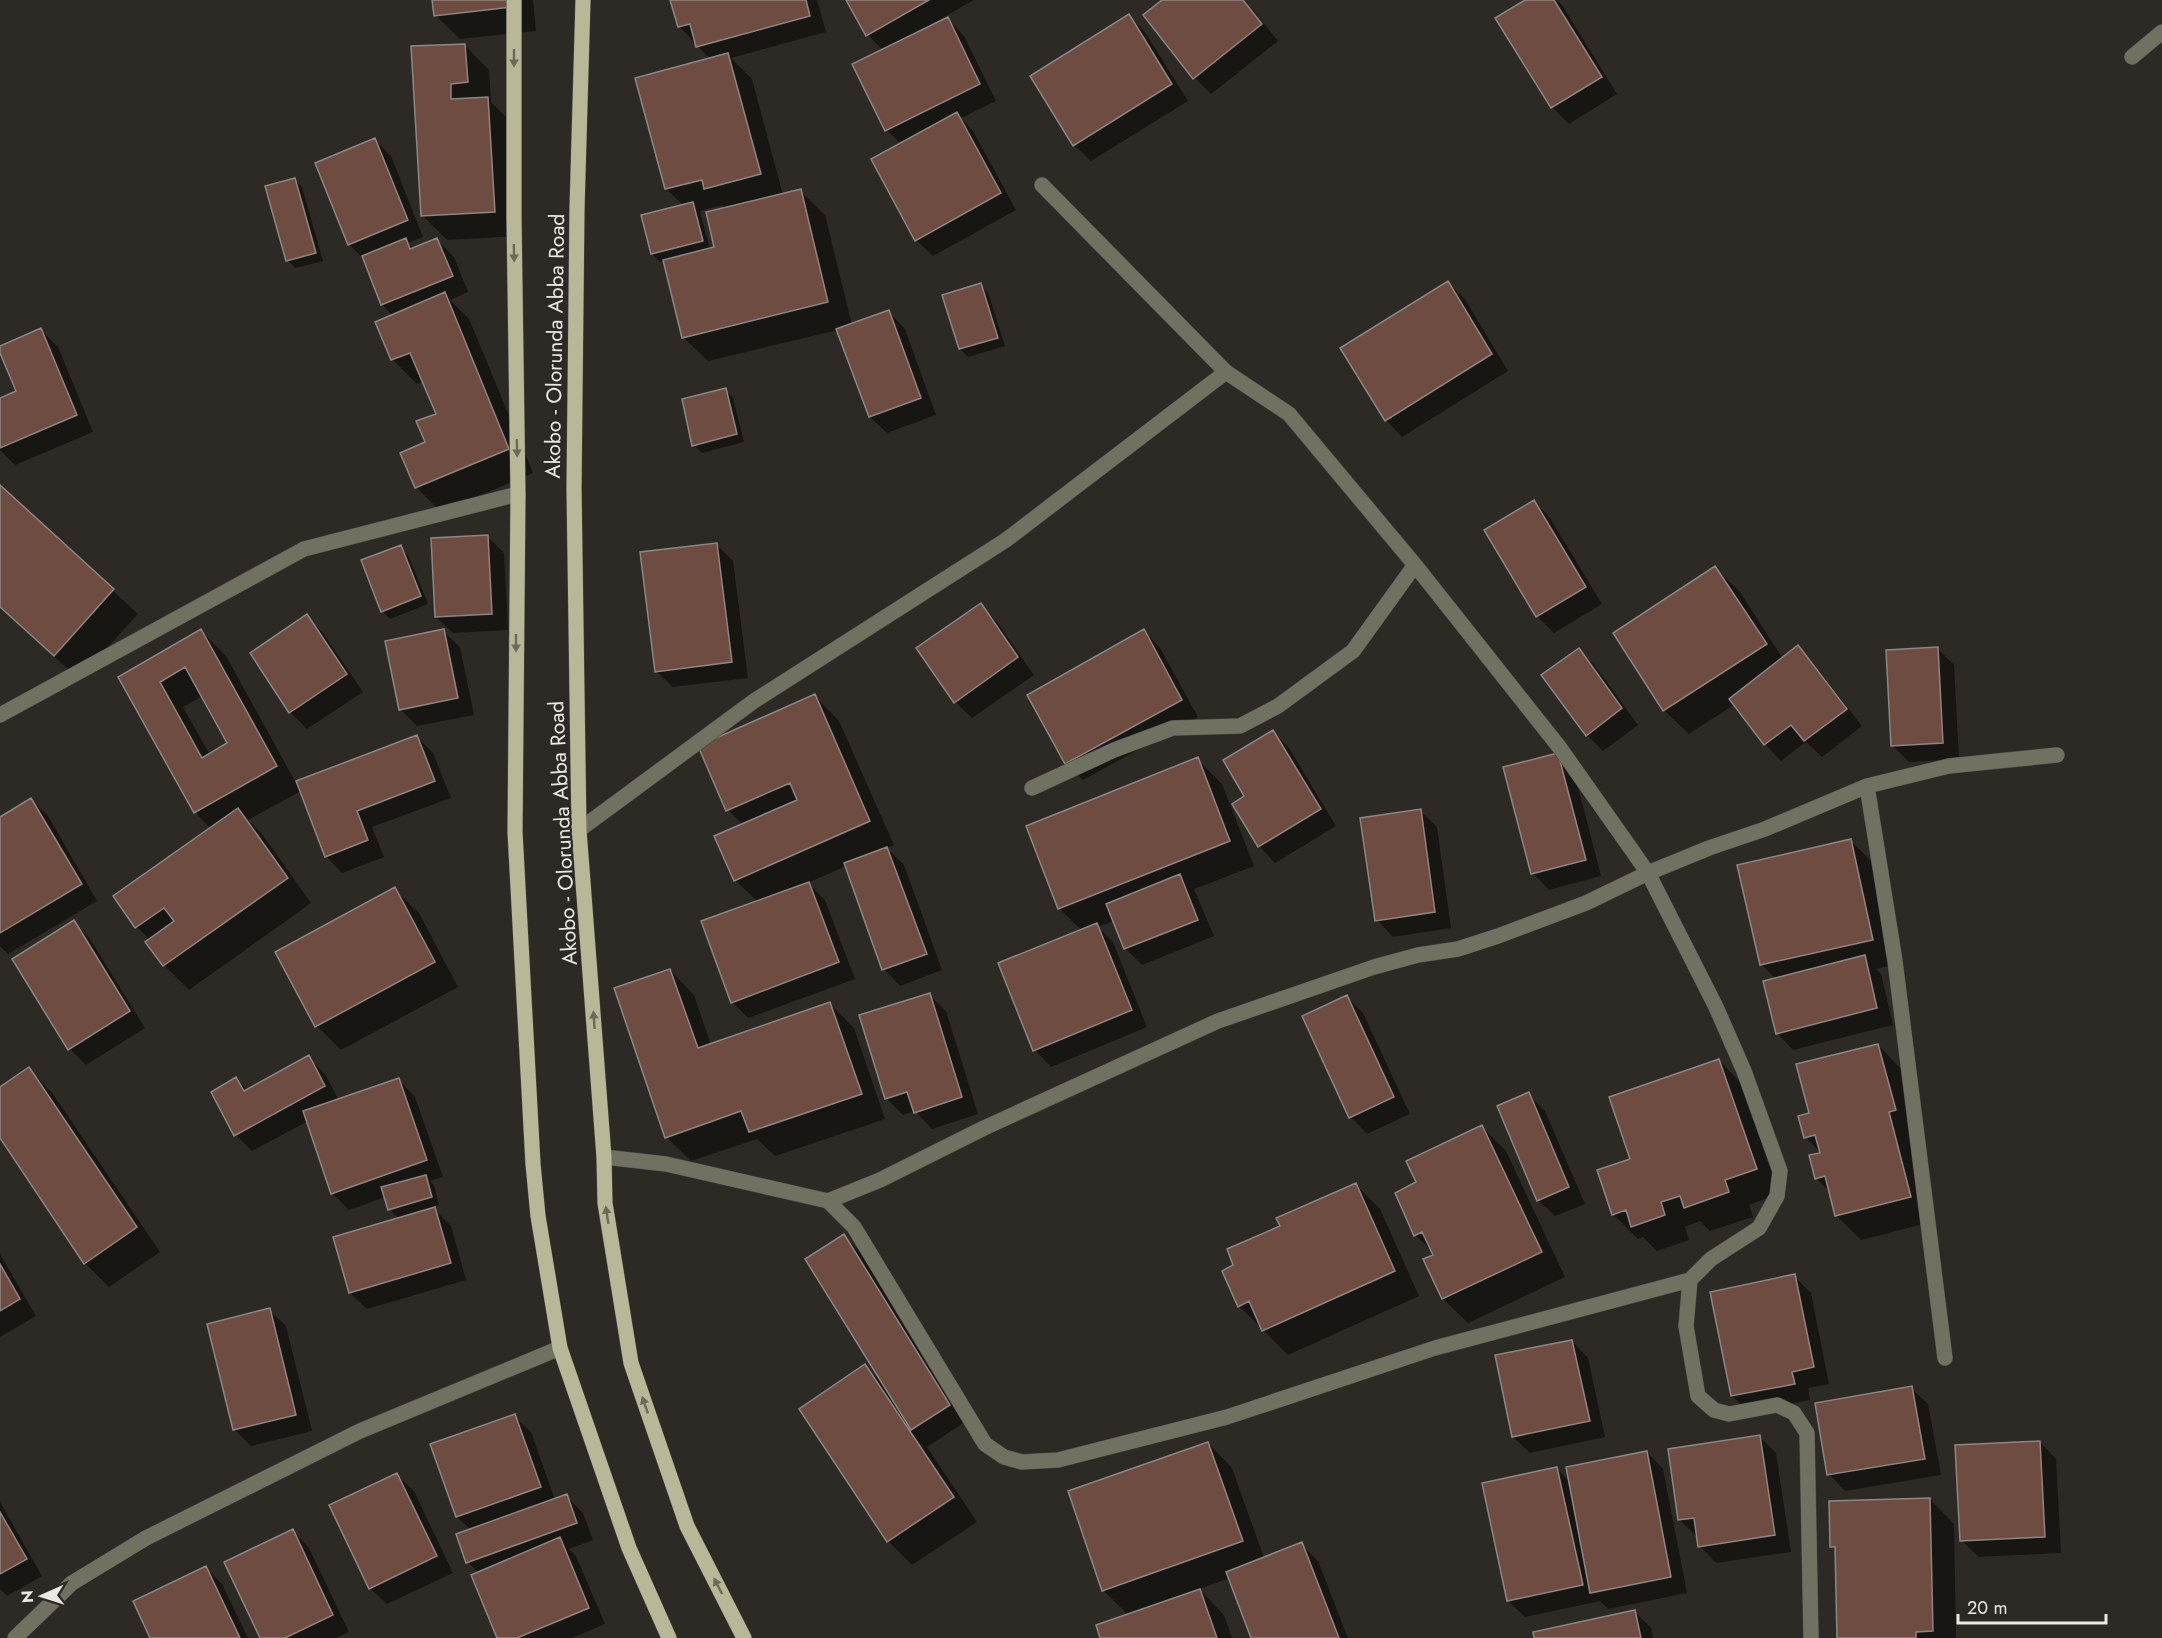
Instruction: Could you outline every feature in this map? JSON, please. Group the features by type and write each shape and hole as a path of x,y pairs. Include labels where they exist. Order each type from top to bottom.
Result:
{"main road":[{"name":"Akobo - Olorunda Abba Road","path":"514,0 518,494 515,832 533,1164 538,1216 560,1348 629,1548 669,1638"},
{"name":"Akobo - Olorunda Abba Road","path":"583,0 577,209 574,476 579,830 604,1156 605,1203 631,1363 687,1526 744,1638"}],"street":[{"path":"2132,57 2162,32"},
{"path":"604,1156 666,1164 828,1201 854,1227 986,1444 1004,1457 1022,1462 1058,1460 1227,1417 1435,1348 1690,1280 1711,1259 1759,1228 1777,1196 1780,1171 1744,1071 1716,1007 1648,873 1560,748 1415,565 1289,414 1226,372 1042,184"},
{"path":"579,830 754,701 1006,540 1226,372"},
{"path":"0,715 304,549 518,494"},
{"path":"1032,788 1114,750 1173,728 1240,726 1278,706 1353,651 1415,565"},
{"path":"828,1201 880,1180 984,1128 1218,1022 1374,967 1418,955 1458,949 1498,936 1586,903 1648,873 1709,848 1765,829 1867,786 1949,766 2057,755"},
{"path":"1867,786 1894,961 1945,1358"},
{"path":"1690,1280 1686,1326 1698,1395 1714,1410 1730,1414 1777,1405 1794,1413 1807,1433 1811,1638"},
{"path":"15,1638 72,1583 146,1538 360,1431 560,1348"}],"building":[{"path":"432,0 512,0 513,7 434,16"},
{"path":"670,0 806,0 810,16 696,47 690,24 678,27"},
{"path":"846,0 929,0 866,36"},
{"path":"1162,0 1243,0 1262,24 1193,79 1143,15"},
{"path":"1525,0 1554,0 1602,77 1551,108 1495,18"},
{"path":"1129,14 1172,84 1073,146 1030,76"},
{"path":"948,17 980,84 885,131 852,64"},
{"path":"465,44 468,82 451,84 451,99 488,97 495,212 421,216 411,46"},
{"path":"728,53 761,174 704,189 702,180 665,189 635,78"},
{"path":"957,112 1001,193 915,241 871,159"},
{"path":"375,138 408,220 348,245 315,163"},
{"path":"295,178 316,253 286,261 265,186"},
{"path":"801,189 828,302 682,338 663,260 714,247 706,212"},
{"path":"693,202 703,241 651,254 641,215"},
{"path":"406,238 410,249 437,238 453,276 381,305 362,256"},
{"path":"1448,281 1492,354 1385,421 1340,348"},
{"path":"981,283 998,338 959,349 942,295"},
{"path":"445,292 509,449 415,488 400,453 425,442 416,421 436,414 410,353 391,360 375,322"},
{"path":"889,310 921,398 869,417 836,329"},
{"path":"41,328 77,415 0,448 0,398 16,391 0,353 0,346"},
{"path":"726,388 737,434 692,446 682,399"},
{"path":"0,485 114,589 54,656 0,607"},
{"path":"1534,500 1586,587 1536,617 1484,530"},
{"path":"488,535 492,614 435,617 431,538"},
{"path":"717,543 732,662 655,672 640,552"},
{"path":"401,545 421,596 381,612 361,560"},
{"path":"1715,566 1767,644 1663,711 1613,633"},
{"path":"981,603 1018,657 954,703 916,648"},
{"path":"307,614 347,674 289,713 250,653"},
{"path":"201,629 277,766 194,813 118,677","holes":["185,667 227,743 202,758 160,682"]},
{"path":"444,629 458,698 399,710 385,641"},
{"path":"1144,629 1182,700 1065,764 1027,695"},
{"path":"1798,645 1847,709 1804,741 1791,725 1764,745 1729,699"},
{"path":"1938,647 1943,743 1891,746 1886,650"},
{"path":"1579,648 1622,708 1586,736 1541,675"},
{"path":"815,694 870,821 734,881 714,836 797,800 790,783 726,811 698,746"},
{"path":"1273,730 1321,809 1258,847 1232,804 1244,796 1223,760"},
{"path":"417,735 435,781 357,811 368,840 325,857 296,781"},
{"path":"1558,753 1586,860 1531,874 1503,767"},
{"path":"1198,757 1230,841 1058,909 1026,826"},
{"path":"31,798 82,884 0,933 0,817"},
{"path":"238,808 288,878 163,966 145,942 174,921 164,908 135,928 113,896"},
{"path":"1421,809 1435,912 1375,921 1360,818"},
{"path":"1851,839 1873,940 1760,965 1737,865"},
{"path":"887,847 927,954 882,970 844,863"},
{"path":"1180,874 1198,920 1124,949 1106,904"},
{"path":"809,882 839,962 731,1003 701,921"},
{"path":"395,887 435,962 315,1027 275,952"},
{"path":"74,920 130,1011 68,1050 12,959"},
{"path":"1097,923 1132,1010 1033,1051 998,963"},
{"path":"1865,955 1877,1008 1776,1034 1763,981"},
{"path":"670,969 698,1048 830,1002 862,1094 749,1132 741,1111 665,1138 614,988"},
{"path":"930,993 962,1097 914,1113 907,1092 885,1099 859,1015"},
{"path":"1347,995 1394,1097 1349,1118 1302,1016"},
{"path":"1878,1044 1896,1110 1889,1112 1911,1197 1835,1216 1825,1176 1815,1179 1809,1155 1820,1153 1815,1135 1804,1138 1798,1116 1809,1113 1796,1064"},
{"path":"309,1055 325,1086 234,1136 211,1092 236,1077 244,1091"},
{"path":"1719,1059 1757,1169 1725,1180 1729,1192 1684,1208 1680,1196 1661,1202 1665,1215 1631,1227 1626,1210 1612,1215 1597,1170 1630,1159 1609,1097"},
{"path":"29,1067 137,1227 84,1264 0,1138 0,1087"},
{"path":"399,1078 427,1160 331,1194 303,1111"},
{"path":"1529,1092 1569,1187 1537,1201 1497,1106"},
{"path":"1482,1125 1542,1252 1442,1299 1423,1259 1433,1255 1422,1232 1414,1236 1395,1193 1416,1182 1406,1161"},
{"path":"426,1175 432,1197 388,1210 381,1187"},
{"path":"1356,1183 1395,1271 1262,1331 1249,1301 1238,1307 1222,1271 1233,1265 1227,1249 1280,1226 1276,1218"},
{"path":"435,1207 451,1263 349,1293 333,1237"},
{"path":"844,1234 950,1405 911,1430 805,1259"},
{"path":"0,1264 20,1299 0,1311"},
{"path":"1795,1274 1814,1367 1792,1372 1795,1384 1731,1396 1710,1292"},
{"path":"270,1308 296,1415 233,1430 207,1324"},
{"path":"1572,1340 1590,1421 1512,1437 1495,1355"},
{"path":"865,1364 954,1497 887,1542 799,1409"},
{"path":"1912,1386 1925,1459 1827,1475 1815,1403"},
{"path":"515,1414 541,1487 456,1517 430,1444"},
{"path":"1760,1435 1775,1535 1698,1547 1694,1518 1678,1520 1668,1449"},
{"path":"2040,1441 2045,1537 1960,1541 1955,1445"},
{"path":"1208,1442 1243,1541 1102,1591 1068,1491"},
{"path":"1647,1451 1671,1577 1590,1593 1566,1467"},
{"path":"1557,1467 1583,1585 1507,1601 1482,1483"},
{"path":"397,1473 437,1556 369,1589 329,1505"},
{"path":"567,1494 577,1523 466,1563 456,1534"},
{"path":"1930,1498 1933,1631 1916,1632 1916,1638 1837,1638 1835,1547 1830,1547 1829,1501"},
{"path":"0,1512 27,1559 0,1574"},
{"path":"293,1529 333,1615 285,1638 260,1638 224,1562"},
{"path":"560,1537 589,1608 517,1638 497,1638 471,1575"},
{"path":"1302,1542 1339,1638 1251,1638 1226,1572"},
{"path":"206,1566 240,1638 150,1638 133,1601"},
{"path":"1200,1589 1217,1638 1100,1638 1096,1625"},
{"path":"1635,1610 1641,1638 1534,1638 1533,1632"}]}
